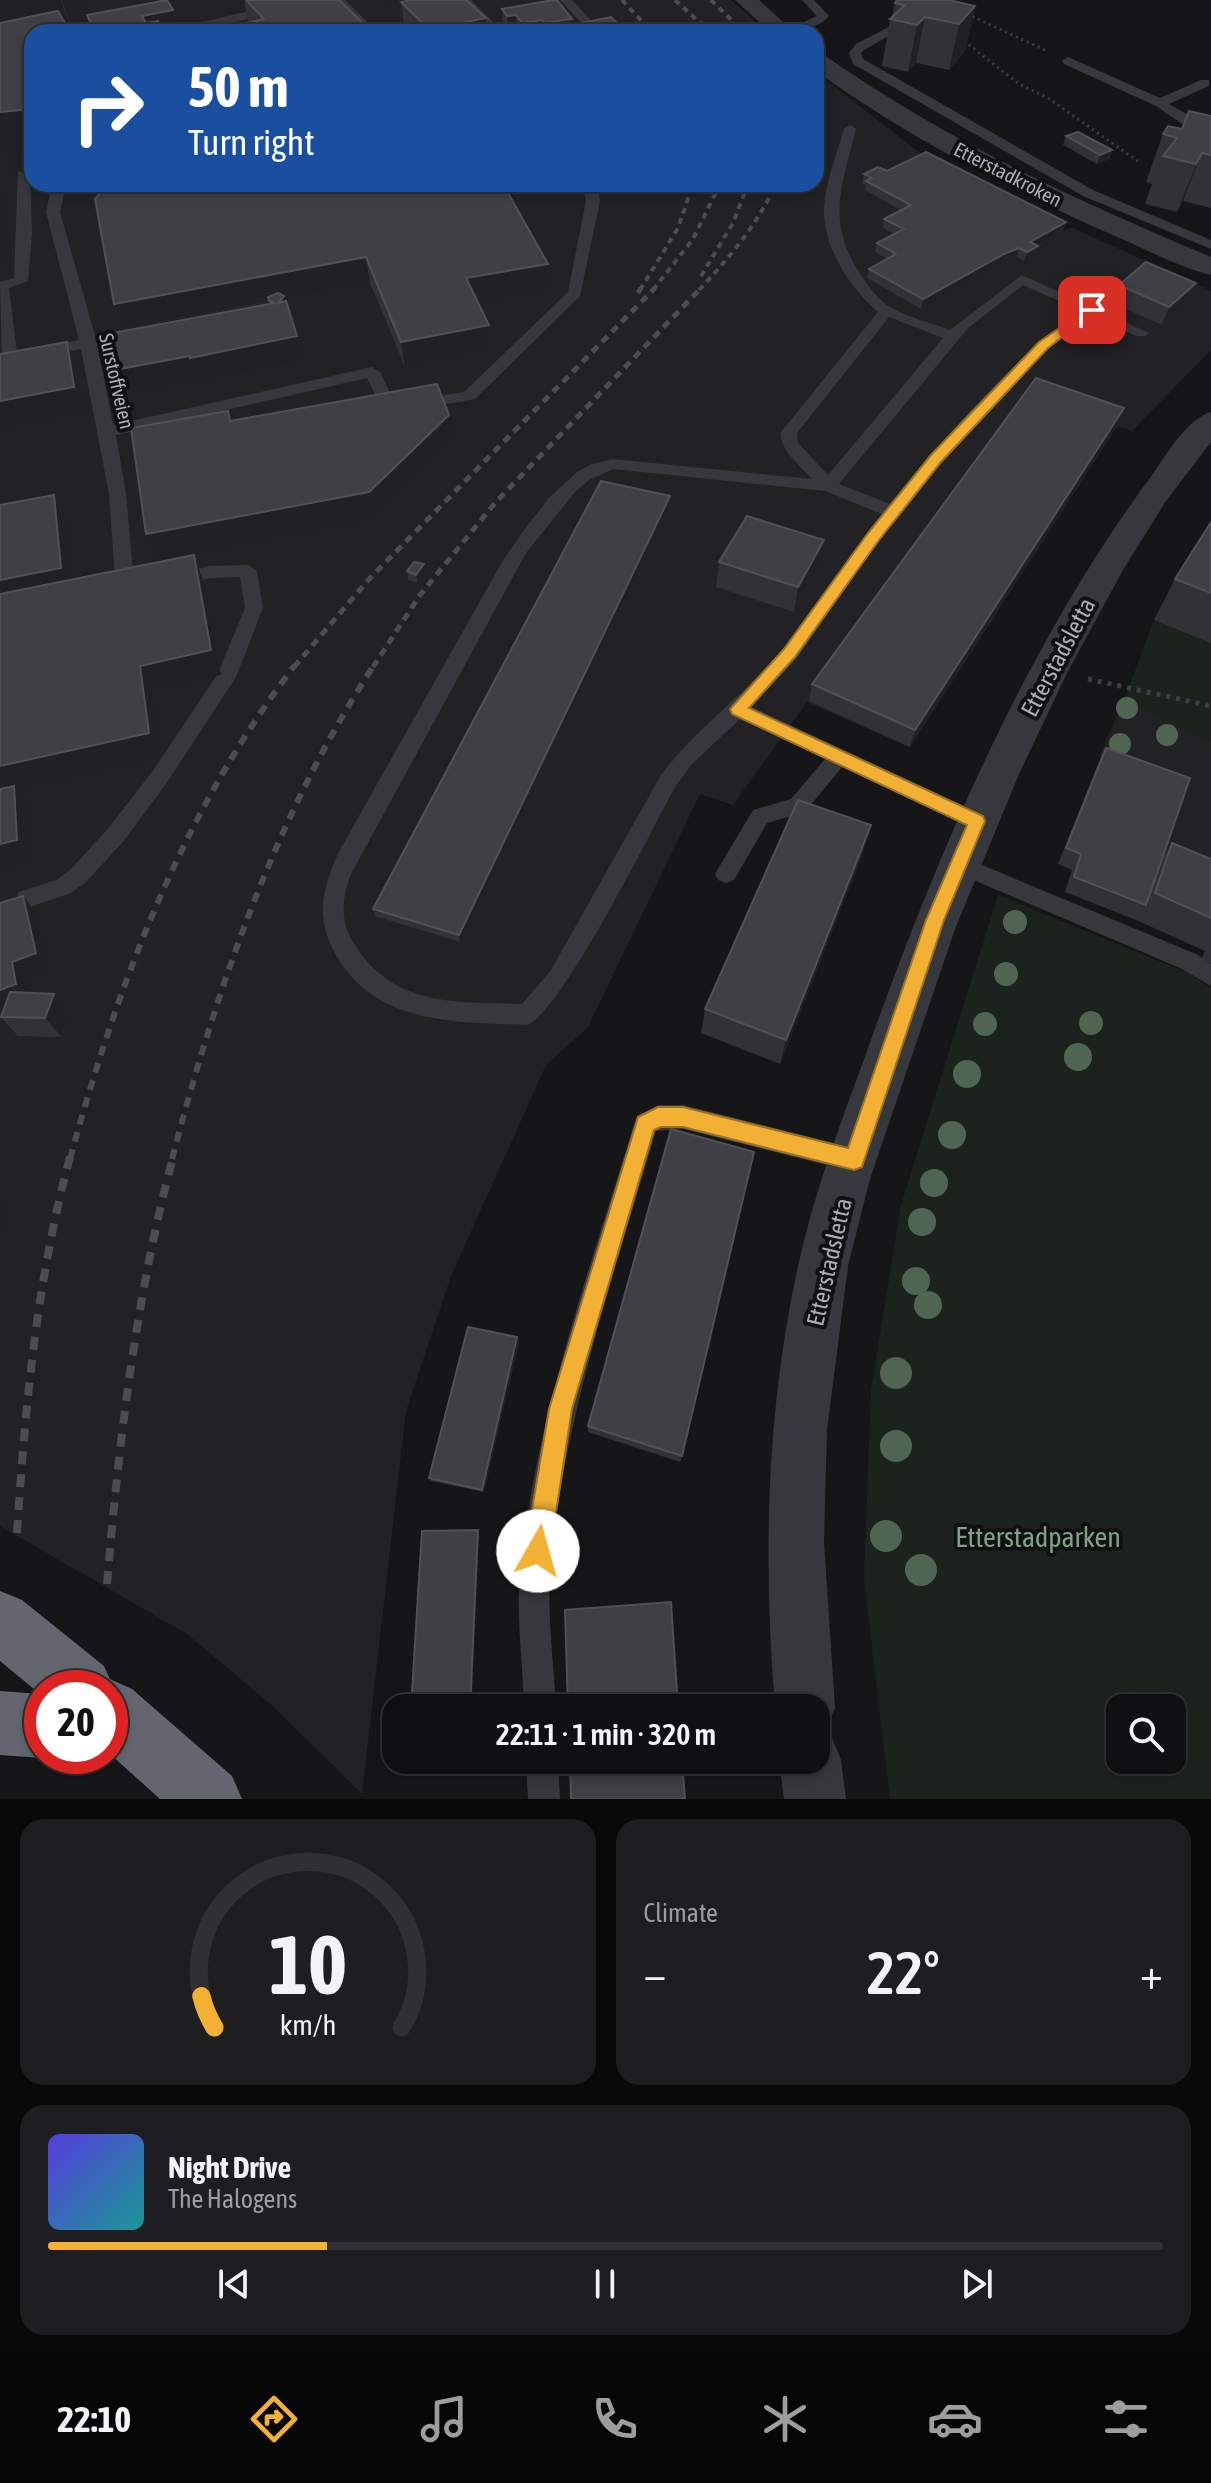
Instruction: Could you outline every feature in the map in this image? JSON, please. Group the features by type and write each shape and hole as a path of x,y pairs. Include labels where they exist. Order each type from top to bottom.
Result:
{"highway":[{"path":"0,1622 60,1670"},
{"path":"0,1723 24,1725"},
{"path":"128,1733 209,1799"}],"street":[{"path":"746,0 775,24"},
{"name":"Etterstadkroken","path":"824,66 878,103 986,165 1059,201 1211,267"},
{"name":"Etterstadsletta","path":"804,1694 797,1568 807,1378 824,1264 854,1160 925,948 958,864 1026,714 1135,520 1211,422"},
{"path":"812,1774 815,1799"}],"lane":[{"path":"206,24 312,0"},
{"path":"339,0 363,24"},
{"path":"465,0 489,24"},
{"path":"566,0 588,24"},
{"path":"807,24 823,16 808,0"},
{"path":"931,9 860,47 855,53 857,61 1088,193 1211,245"},
{"path":"1068,61 1160,103 1211,133"},
{"path":"1160,103 1205,83"},
{"path":"850,129 831,206 831,220 851,273 870,299 886,311 953,336"},
{"path":"22,174 25,233 21,281 1,286 10,359 89,343"},
{"name":"Surstoffveien","path":"27,899 68,884 114,837 159,778 226,677 254,608 248,571 210,572 125,591 124,549 109,431 89,343 53,212 57,192"},
{"path":"109,431 372,372 390,409 469,396 575,293 593,201 591,192"},
{"path":"828,486 963,325 1022,279 1141,333"},
{"path":"893,512 828,486 613,464 596,466 562,496 531,531 511,562 349,854 333,894 332,906 336,929 350,959 374,986 393,996 475,1013 527,1015 559,977 668,781 685,758 738,709 790,653 893,512 936,459 1044,345 1092,310"},
{"path":"828,486 791,445 789,432 886,311"},
{"path":"738,709 977,821"},
{"path":"726,874 760,816 798,806 838,758"},
{"path":"958,864 1188,961 1211,976"},
{"path":"539,1694 535,1578 544,1495 561,1409 646,1124 658,1117 683,1117 854,1160"},
{"path":"543,1774 544,1799"}],"path":[{"path":"963,12 1068,61"},
{"path":"958,39 983,53 1019,84 1048,98 1139,162"},
{"path":"1087,679 1211,706"}],"shaded area":[{"path":"0,0 731,0 758,24 24,24 24,192 824,192 824,79 928,159 1062,231 1071,227 1211,291 1211,350 1132,431 1117,426 908,747 807,702 733,805 700,794 588,1027 546,1065 451,1276 406,1411 362,1794 275,1708 187,1634 0,1526"},
{"path":"1124,700 1211,741 1211,905 1147,875 1181,792 1099,757"}],"green space":[{"path":"1211,525 1211,741 1124,700 1152,626"},
{"name":"Etterstadparken","path":"998,895 1188,973 1211,988 1211,1799 890,1799 864,1579 871,1390 901,1205"}],"building":[{"path":"167,0 173,10 142,16 146,23 158,21 160,24 91,24 87,15"},
{"path":"246,0 339,0 364,24 243,24 264,19"},
{"path":"466,0 486,18 466,22 468,24 424,24 401,2"},
{"path":"557,0 572,19 522,23 516,15 507,16 502,9"},
{"path":"897,0 949,0 975,6 959,24 925,17 917,25 890,19 905,5 895,3"},
{"path":"58,11 65,24 24,24 24,110 0,112 0,23"},
{"path":"611,17 618,24 576,24"},
{"path":"1189,111 1211,116 1211,155 1202,153 1196,164 1163,156 1177,138 1163,134 1168,126 1182,129"},
{"path":"1078,132 1112,150 1100,155 1066,136"},
{"path":"926,152 1066,222 1030,242 1038,246 1027,252 1019,248 1004,254 923,299 869,269 896,254 877,243 904,229 884,219 911,205 866,181 872,178 864,174 878,167 887,171"},
{"path":"101,192 508,192 548,264 466,278 489,325 401,342 366,257 114,304 95,199"},
{"path":"1146,262 1196,283 1169,307 1119,285"},
{"path":"278,293 284,296 278,303 286,301 297,336 114,370 107,334 275,303 268,297"},
{"path":"67,342 74,387 0,401 0,354"},
{"path":"1036,378 1124,408 915,730 812,684"},
{"path":"437,384 449,415 369,492 146,534 131,428 228,411 230,421"},
{"path":"601,481 670,496 459,935 373,909"},
{"path":"54,495 61,568 0,580 0,505"},
{"path":"747,516 824,540 798,587 719,562"},
{"path":"1211,522 1211,593 1175,579"},
{"path":"194,555 211,650 140,666 149,733 0,766 0,594"},
{"path":"414,562 424,564 416,575 407,571"},
{"path":"1106,748 1190,778 1146,905 1074,877 1081,854 1066,848"},
{"path":"14,786 17,840 0,844 0,789"},
{"path":"798,800 871,825 786,1040 705,1009"},
{"path":"1172,843 1211,859 1211,918 1155,893"},
{"path":"23,896 36,953 12,962 16,984 0,990 0,903"},
{"path":"10,992 54,994 45,1018 1,1017"},
{"path":"671,1129 754,1152 682,1456 588,1426"},
{"path":"468,1327 517,1337 482,1490 429,1478"},
{"path":"478,1530 471,1694 412,1694 422,1531"},
{"path":"671,1602 677,1694 568,1694 565,1610"},
{"path":"570,1774 683,1774 685,1799 571,1799"}],"railway":[{"path":"622,0 644,24"},
{"path":"675,0 701,24"},
{"path":"711,0 736,24"},
{"path":"640,290 678,228 690,192"},
{"path":"653,290 693,239 716,192"},
{"path":"701,276 733,223 745,192"},
{"path":"699,290 742,240 772,192"},
{"path":"638,293 641,288"},
{"path":"294,667 370,578 655,288"},
{"path":"373,667 420,595 495,503 701,288"},
{"path":"70,1159 110,1028 158,901 219,779 295,665"},
{"path":"172,1159 209,1030 253,904 307,781 374,665"},
{"path":"17,1533 34,1344 49,1250 70,1157"},
{"path":"107,1584 117,1476 139,1316 173,1157"}],"route":[{"path":"538,1551 544,1495 561,1409 646,1124 658,1117 683,1117 854,1160 935,920 977,821 898,787 738,709 790,653 873,537 936,459 1044,345 1092,310"}]}
